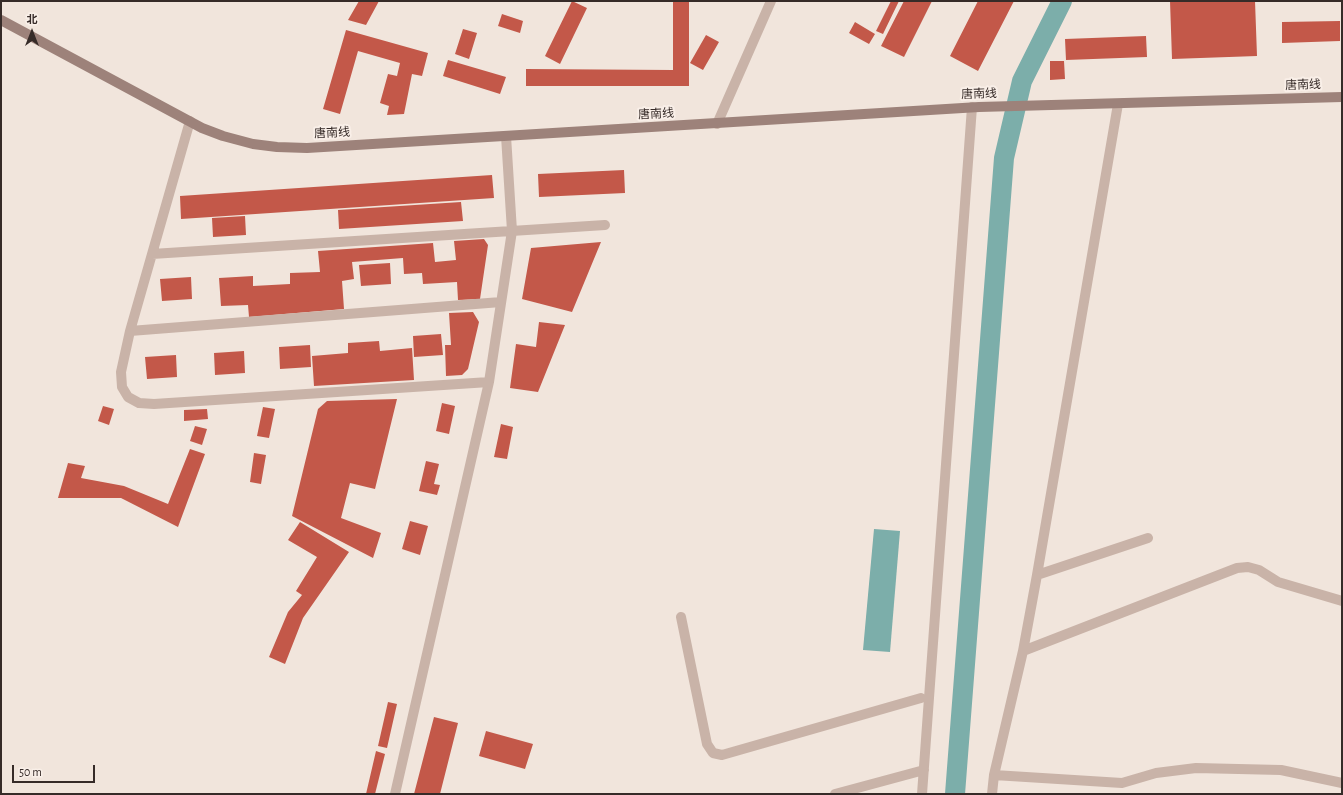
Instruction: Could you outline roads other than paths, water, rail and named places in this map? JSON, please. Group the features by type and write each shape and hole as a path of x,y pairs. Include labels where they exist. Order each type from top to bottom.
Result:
{"street":[{"path":"717,124 771,1"},
{"name":"唐南线","path":"1,20 190,121 223,136 253,144 277,147 307,148 976,107 1342,97"},
{"path":"992,794 994,775 1023,651 1037,575 1118,104"},
{"path":"922,794 976,107"},
{"path":"190,121 120,372 122,387 128,397 139,403 154,404 489,382"},
{"path":"394,794 489,382 512,231 506,136"},
{"path":"152,254 605,225"},
{"path":"130,332 501,302"},
{"path":"1037,575 1148,538"},
{"path":"1023,651 1237,568 1248,567 1278,582 1342,601"},
{"path":"681,616 707,744 713,753 722,755 921,698"},
{"path":"994,775 1122,783 1156,773 1196,768 1273,770 1342,783"},
{"path":"835,794 924,770"}],"water":[{"path":"874,529 900,531 890,652 863,650"}],"waterway":[{"path":"955,794 1004,158 1022,81 1062,1"}]}
